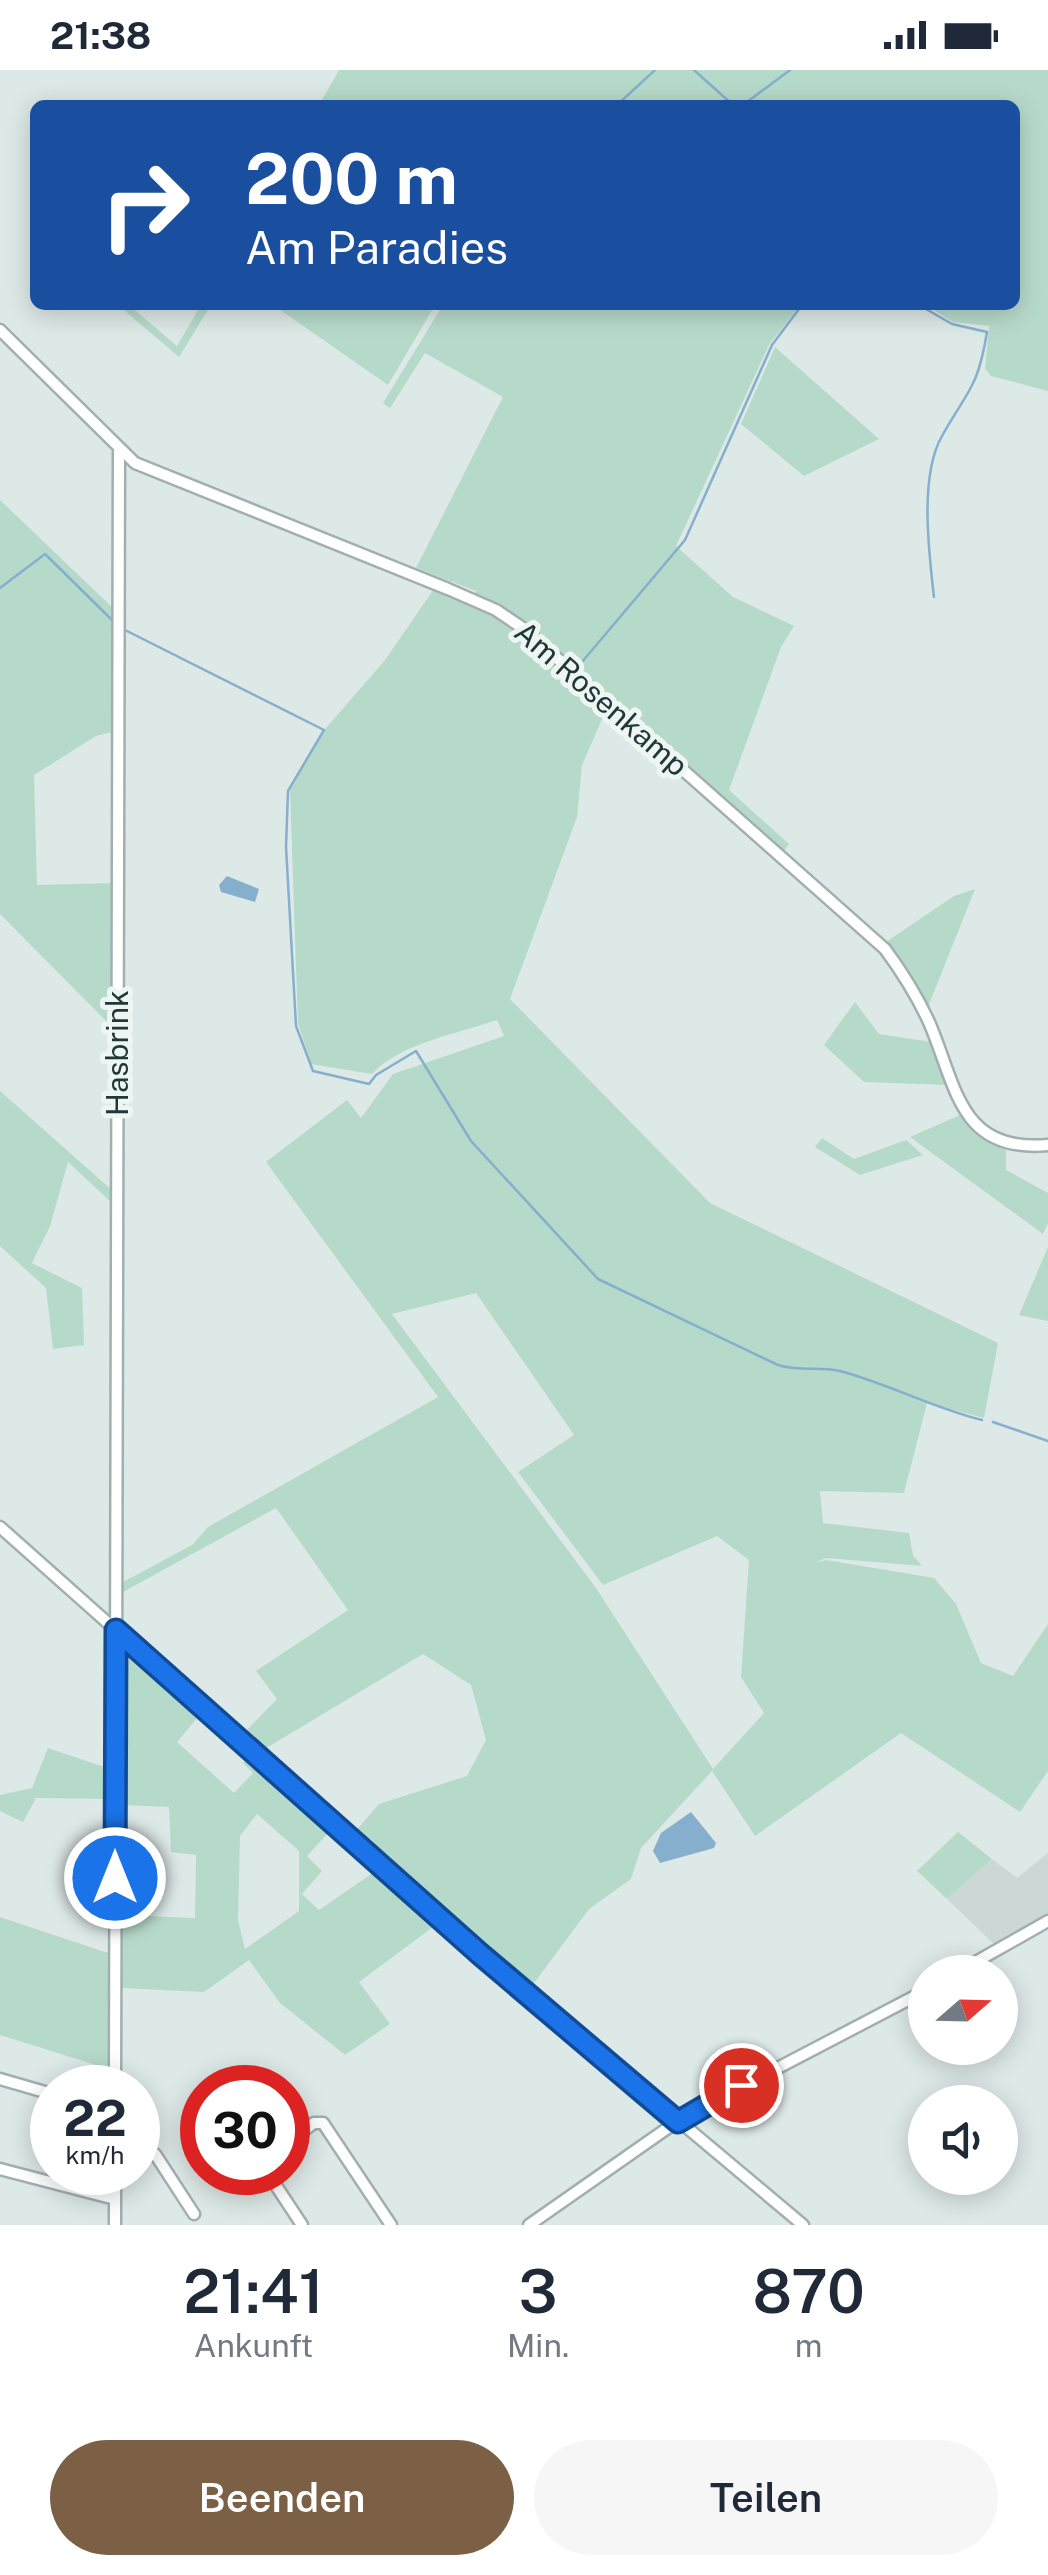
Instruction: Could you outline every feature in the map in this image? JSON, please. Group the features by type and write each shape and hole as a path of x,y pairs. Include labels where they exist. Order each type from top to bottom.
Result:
{"street":[{"name":"Am Rosenkamp","path":"0,330 134,463 496,610 524,629 885,950 918,1001 960,1104 977,1126 1006,1146 1048,1145"},
{"name":"Hasbrink","path":"115,2065 119,452"},
{"path":"119,476 134,463"},
{"path":"0,1527 480,1954 802,2225"},
{"path":"988,1955 1048,1921"},
{"path":"528,2225 678,2122 908,2000"},
{"path":"0,2079 30,2088"},
{"path":"310,2126 324,2124 391,2225"},
{"path":"160,2163 194,2214"},
{"path":"0,2169 115,2199"},
{"path":"115,2195 115,2225"},
{"path":"281,2195 298,2223"}],"shaded area":[{"path":"1048,1853 1048,1914 994,1944 947,1899 992,1859 1017,1878"}],"green space":[{"path":"339,70 1048,70 1048,391 991,376 985,369 989,326 953,322 934,310 1020,310 1020,100 322,100"},
{"path":"124,310 135,310 177,346 198,310 208,310 179,357"},
{"path":"280,310 432,310 388,385"},
{"path":"440,310 796,310 769,345 676,546 733,597 794,626 781,647 729,790 789,844 783,852 567,663 561,665 606,710 582,765 577,817 510,999 710,1203 998,1343 984,1418 927,1403 904,1493 820,1491 823,1523 909,1533 913,1555 922,1566 826,1558 814,1563 826,1560 934,1578 956,1604 981,1663 1013,1676 1048,1624 1048,1771 1020,1812 901,1733 755,1836 712,1771 641,1848 631,1879 589,1909 529,1990 353,1834 379,1804 467,1776 486,1740 471,1685 423,1654 263,1750 244,1733 277,1699 256,1671 348,1610 276,1508 123,1592 123,1582 192,1545 208,1527 438,1397 266,1162 347,1100 361,1118 393,1074 504,1036 497,1020 414,1047 372,1074 311,1064 298,1023 290,790 326,728 385,660 434,589 471,601 476,591 416,568 503,397 425,353 390,408 383,403","holes":["476,1293 574,1435 518,1472 603,1585 717,1536 749,1560 741,1677 764,1713 713,1769 596,1588 392,1314"]},
{"path":"775,347 879,439 804,476 741,424"},
{"path":"0,500 112,607 112,732 96,736 34,775 37,885 113,883 115,1030 0,914"},
{"path":"975,889 928,1007 886,942 954,896"},
{"path":"855,1002 879,1034 932,1042 948,1085 864,1082 824,1045"},
{"path":"0,1091 113,1191 113,1204 68,1162 50,1226 32,1263 82,1288 84,1345 53,1349 46,1288 0,1246"},
{"path":"960,1115 1006,1150 1006,1170 1048,1193 1048,1223 1043,1234 910,1137"},
{"path":"822,1138 854,1159 906,1140 923,1155 860,1175 815,1147"},
{"path":"1048,1247 1048,1321 1019,1315"},
{"path":"121,1638 203,1711 177,1742 234,1793 253,1773 243,1763 251,1754 331,1830 307,1856 322,1871 302,1894 319,1910 377,1870 437,1924 359,1982 390,2024 345,2055 280,2003 249,1960 204,1992 120,1988 121,1915 195,1918 196,1855 171,1852 169,1807 120,1805","holes":["257,1814 299,1851 299,1911 245,1949 238,1920 240,1836"]},
{"path":"48,1748 110,1769 111,1799 36,1798 23,1822 0,1811 0,1795 32,1788"},
{"path":"958,1832 992,1859 947,1899 917,1871"},
{"path":"0,1917 111,1954 112,2065 96,2065 0,2035"}],"water":[{"path":"227,876 259,889 255,902 221,892 219,885"},
{"path":"691,1812 716,1843 714,1848 660,1863 653,1851 661,1833"}],"waterway":[{"path":"622,100 655,70"},
{"path":"694,70 727,100"},
{"path":"750,100 790,70"},
{"path":"582,662 685,540 772,345 798,310"},
{"path":"928,310 952,324 987,332 976,377 942,436 930,472 928,515 934,597"},
{"path":"0,588 45,554 114,622"},
{"path":"125,630 324,730 288,791 286,847 296,1026 313,1071 369,1084 376,1075 416,1051 471,1141 598,1279 778,1365 840,1371 982,1420"},
{"path":"993,1422 1048,1441"},
{"path":"869,2027 908,2006"}],"route":[{"path":"115,1878 116,1630 480,1954 678,2122 741,2085"}]}
